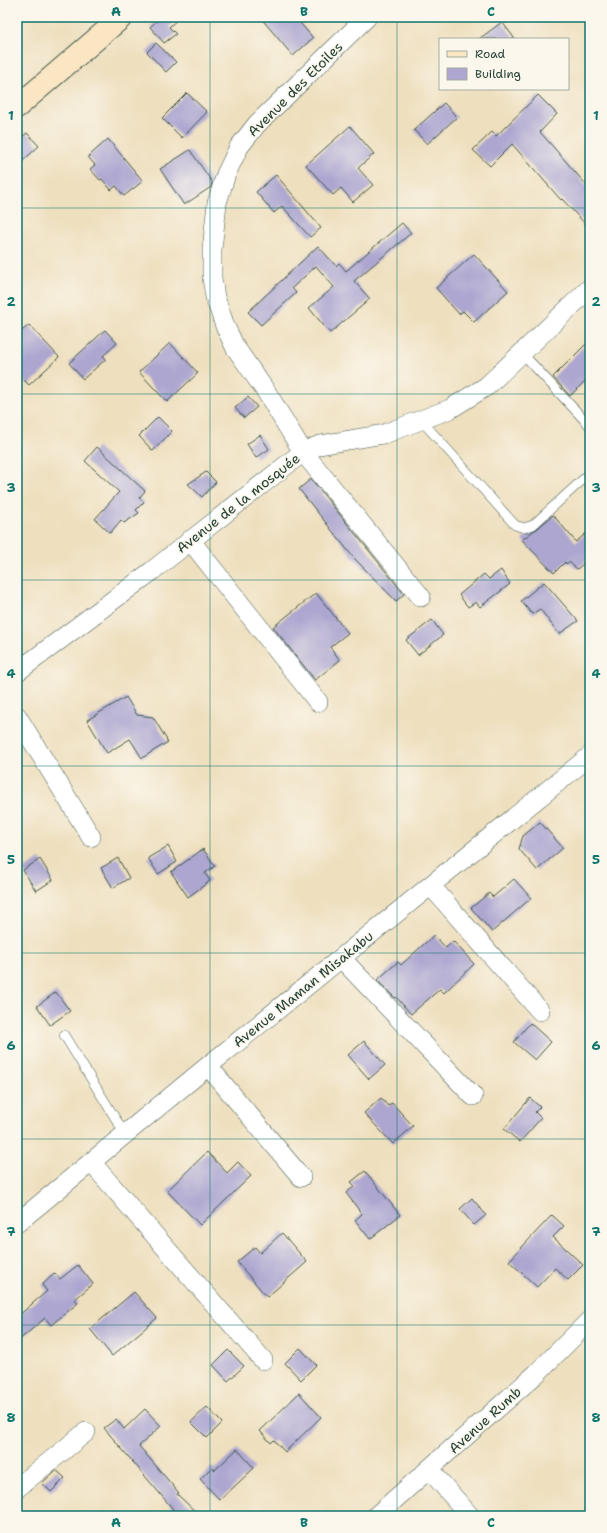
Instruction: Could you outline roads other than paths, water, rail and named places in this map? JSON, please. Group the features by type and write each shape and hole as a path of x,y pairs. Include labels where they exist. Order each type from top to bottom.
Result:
{"main road":[{"path":"17,107 122,17"}],"street":[{"name":"Avenue des Etoiles","path":"367,17 257,124 239,147 226,174 217,202 212,250 212,278 215,298 225,326 235,347 267,393 303,452 421,597"},
{"name":"Avenue de la mosquée","path":"17,672 303,452 320,445 384,434 450,409 487,386 590,288"},
{"path":"190,540 318,702"},
{"path":"17,716 90,837"},
{"name":"Avenue Maman Misakabu","path":"17,1223 590,756"},
{"path":"431,886 540,1011"},
{"path":"342,958 473,1096"},
{"path":"208,1066 301,1177"},
{"path":"91,1162 263,1360"},
{"name":"Avenue Rumb","path":"376,1516 536,1374 590,1320"},
{"path":"17,1488 86,1432"},
{"path":"429,1469 470,1516"}],"lane":[{"path":"522,353 590,426"},
{"path":"421,420 515,525 524,528 533,525 590,474"},
{"path":"64,1034 125,1134"}]}
